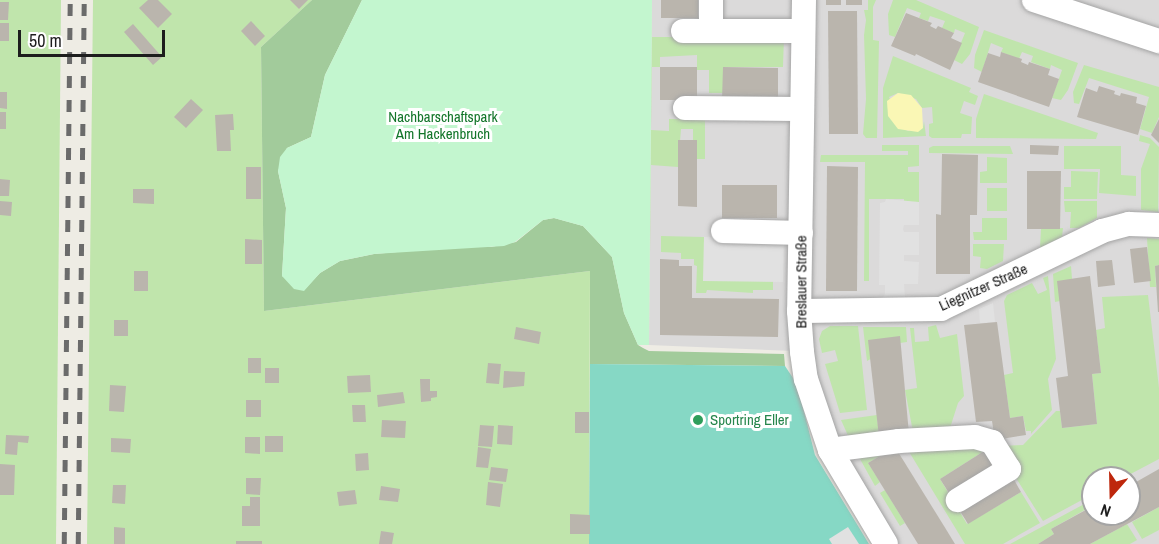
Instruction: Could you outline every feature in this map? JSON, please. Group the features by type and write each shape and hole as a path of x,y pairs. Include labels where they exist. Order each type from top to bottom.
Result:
{"street":[{"path":"711,0 711,32"},
{"name":"Breslauer Straße","path":"804,0 799,311 806,379 830,450 886,544"},
{"path":"1034,0 1159,41"},
{"path":"682,31 802,31"},
{"path":"685,108 801,109"},
{"name":"Liegnitzer Straße","path":"799,311 941,309 984,297 1073,257 1102,231 1129,224 1159,225"},
{"path":"723,231 801,233"},
{"path":"830,450 899,441 975,437 992,442 1009,469 958,500"}],"shaded area":[{"path":"652,0 1159,0 1159,544 888,544 795,351 649,345"},
{"path":"886,199 919,202 919,225 904,225 903,229 904,232 919,232 919,255 904,255 904,261 919,262 918,284 904,284 905,297 881,299 885,294 885,285 879,285 880,203 885,202"},
{"path":"704,237 784,237 783,282 703,281"},
{"path":"993,303 995,322 980,323 979,309"},
{"name":"Sportring Eller","path":"590,364 785,366 797,384 815,455 869,544 589,544"},
{"path":"848,527 859,544 832,544 829,539"}],"green space":[{"path":"0,0 61,0 56,544 0,544"},
{"path":"93,0 312,0 261,47 264,311 590,271 589,544 87,544"},
{"path":"312,0 362,0 325,75 311,137 287,148 278,171 286,208 282,276 304,290 320,273 340,261 374,254 479,245 491,247 516,242 543,220 554,218 583,226 612,257 624,313 638,345 649,351 784,354 785,366 590,364 590,271 264,311 261,47"},
{"name":"Nachbarschaftspark Am Hackenbruch","path":"362,0 652,0 649,345 638,345 624,313 612,257 583,226 554,218 543,220 515,242 504,246 374,254 340,261 320,273 304,291 294,289 282,276 286,208 278,171 280,157 287,148 311,137 325,75"},
{"path":"652,0 652,37 784,37 783,67 723,67 723,93 709,93 709,70 697,70 697,55 660,57 660,67 652,67 651,130 669,131 669,119 705,119 705,159 697,159 697,141 693,140 693,129 681,129 678,167 651,165 649,345"},
{"path":"868,0 876,0 873,7 873,40 879,41 877,138 866,138 863,134 866,99 864,10 868,10"},
{"path":"893,0 916,0 979,27 970,54 962,64 954,60 965,33 955,29 954,33 942,28 945,21 930,16 928,21 919,18 921,13 907,8 895,37 889,35 888,14"},
{"path":"984,30 1078,63 1068,90 1061,100 1052,98 1062,70 1051,65 1050,69 1031,62 1033,56 1022,52 1019,59 1001,52 1003,48 991,43 982,72 974,68 975,55"},
{"path":"893,56 971,88 969,92 978,96 975,105 964,101 960,113 972,117 971,134 962,134 961,138 932,138 929,136 929,124 933,123 932,107 922,108 916,99 898,93 889,97 904,129 908,131 923,128 924,121 926,136 883,138 883,88"},
{"path":"1084,65 1159,87 1159,117 1152,133 1140,129 1149,97 1089,78 1079,104 1074,103 1073,92"},
{"path":"984,94 1098,133 1096,139 976,138 976,119"},
{"path":"1140,135 1150,138 1159,147 1158,212 1141,210 1141,169 1150,144 1139,141"},
{"path":"882,145 919,145 919,166 908,167 908,172 919,172 919,202 904,202 904,199 869,199 869,281 864,281 865,162 820,162 821,155 908,155 908,151 882,151"},
{"path":"933,146 1010,146 1013,154 929,153 929,148"},
{"path":"1064,146 1121,146 1121,175 1136,176 1136,196 1099,193 1100,169 1064,169"},
{"path":"987,157 1007,158 1007,183 980,183 980,172 987,171"},
{"path":"1071,171 1098,172 1097,199 1064,199 1064,187 1071,187"},
{"path":"987,188 1007,188 1007,211 987,211"},
{"path":"1064,201 1097,201 1097,218 1079,228 1070,228 1071,212 1065,212"},
{"path":"982,218 1007,218 1007,240 974,240 973,232 982,232"},
{"path":"1063,228 1062,237 1040,248 1041,229"},
{"path":"661,236 704,237 704,281 773,281 773,290 753,290 753,293 707,290 706,293 696,293 697,266 694,265 694,259 681,259 681,253 661,252"},
{"path":"1147,238 1159,239 1159,265 1155,266 1156,287 1150,287"},
{"path":"973,244 1004,244 1003,261 987,269 980,268 981,257 973,256"},
{"path":"1071,266 1072,279 1060,301 1055,302 1053,274"},
{"path":"1048,276 1056,359 1048,379 1052,410 1031,434 1031,431 1026,431 1023,416 1010,418 1004,375 1013,373 1004,301 1007,295 1032,283 1038,294 1047,290 1043,278"},
{"path":"1148,295 1159,388 1159,459 1141,468 1141,466 1081,466 1081,500 1043,521 996,446 1023,445 1056,411 1060,411 1062,428 1097,424 1092,374 1101,373 1096,330 1105,328 1102,297"},
{"path":"936,325 940,338 957,334 964,396 958,403 950,428 913,432 905,390 917,388 910,328 914,328 915,342 929,341 928,327"},
{"path":"830,326 858,326 867,410 840,413 825,364 838,361 835,350 822,353 819,339 822,331"},
{"path":"863,327 906,327 907,342 900,343 867,361"},
{"path":"877,415 879,437 850,440 841,420"},
{"path":"992,446 940,479 967,524 1021,492 1040,523 1003,544 965,544 908,450"},
{"path":"895,447 868,463 880,482 875,486 855,450"},
{"path":"885,490 905,523 900,526 880,493"},
{"path":"1081,506 1081,512 1051,529 1054,534 1038,544 1010,544"},
{"path":"1159,507 1159,530 1142,539 1134,526 1141,526 1141,517"},
{"path":"1123,526 1128,526 1137,540 1130,544 1090,544"}],"sand":[{"path":"898,93 911,95 922,108 923,128 918,132 898,129 888,116 887,101"}],"building":[{"path":"148,0 158,0 172,14 158,28 139,8"},
{"path":"290,0 308,0 299,9"},
{"path":"661,0 698,0 698,18 661,18"},
{"path":"826,0 841,0 841,5 826,5"},
{"path":"846,0 862,0 862,5 846,5"},
{"path":"0,2 9,2 8,20 0,20"},
{"path":"828,11 857,11 858,134 829,134"},
{"path":"906,13 932,23 930,26 936,29 938,26 954,33 951,38 962,43 950,70 916,54 915,56 891,46"},
{"path":"251,21 265,36 255,46 241,31"},
{"path":"0,23 9,23 9,41 0,41"},
{"path":"133,24 162,57 153,65 124,32"},
{"path":"1001,52 1022,59 1021,62 1028,65 1029,62 1050,69 1048,75 1059,79 1049,107 978,82 988,53 1000,57"},
{"path":"660,67 697,67 697,100 660,100"},
{"path":"723,67 778,68 778,101 722,100"},
{"path":"1099,86 1115,91 1114,94 1120,96 1121,93 1137,97 1136,103 1146,106 1138,135 1077,117 1086,88 1097,92"},
{"path":"0,92 7,92 7,109 0,108"},
{"path":"191,99 203,110 186,128 174,117"},
{"path":"0,112 6,112 6,129 0,129"},
{"path":"233,114 234,130 230,130 231,151 217,151 215,115"},
{"path":"1159,119 1159,143 1151,135"},
{"path":"678,140 697,140 697,207 678,206"},
{"path":"1030,145 1059,146 1058,155 1030,154"},
{"path":"942,154 978,155 977,215 970,215 970,274 936,274 936,214 941,215"},
{"path":"827,166 858,167 857,291 826,291"},
{"path":"246,167 261,167 261,199 246,199"},
{"path":"1027,171 1061,171 1060,229 1027,229"},
{"path":"0,179 10,180 9,196 0,196"},
{"path":"722,185 777,185 777,218 722,218"},
{"path":"133,189 154,189 154,204 133,203"},
{"path":"0,201 12,202 11,216 0,215"},
{"path":"245,239 262,240 262,264 245,264"},
{"path":"1147,247 1151,281 1134,283 1130,249"},
{"path":"660,259 679,260 679,266 692,266 692,298 779,299 778,337 660,335"},
{"path":"1112,260 1115,285 1098,287 1096,261"},
{"path":"1159,265 1159,312 1158,312 1155,266"},
{"path":"134,271 148,271 148,291 134,291"},
{"path":"1090,276 1101,373 1092,374 1097,424 1062,428 1056,378 1068,376 1057,281"},
{"path":"114,320 128,320 128,336 114,336"},
{"path":"997,322 1010,418 1023,416 1026,435 995,440 992,421 976,422 964,325"},
{"path":"516,327 541,332 539,344 514,339"},
{"path":"900,336 909,434 879,437 868,340"},
{"path":"248,358 261,358 261,373 248,373"},
{"path":"488,363 501,364 499,384 486,383"},
{"path":"265,368 279,368 279,383 265,383"},
{"path":"504,371 525,372 524,386 503,388"},
{"path":"370,375 371,392 348,393 347,376"},
{"path":"420,379 430,379 430,391 437,391 437,397 431,398 431,401 421,402"},
{"path":"110,385 126,386 124,412 109,411"},
{"path":"403,392 405,403 378,407 377,395"},
{"path":"246,400 261,400 261,417 246,417"},
{"path":"352,405 365,405 366,422 353,422"},
{"path":"575,412 589,412 589,433 575,433"},
{"path":"382,420 406,421 405,438 381,437"},
{"path":"480,425 494,426 492,447 478,446"},
{"path":"498,425 513,426 512,445 497,444"},
{"path":"6,435 29,436 28,443 18,442 17,455 5,454"},
{"path":"265,436 283,436 283,452 265,452"},
{"path":"245,437 260,437 260,454 245,453"},
{"path":"111,438 131,439 130,453 111,452"},
{"path":"992,446 1001,460 949,493 940,479"},
{"path":"478,447 491,449 488,468 476,467"},
{"path":"895,447 955,544 918,544 868,463"},
{"path":"368,453 369,470 356,471 355,454"},
{"path":"0,464 15,465 14,495 0,495"},
{"path":"491,467 508,469 506,482 489,480"},
{"path":"1159,469 1159,507 1141,517 1141,479"},
{"path":"246,478 261,478 260,495 246,494"},
{"path":"1013,478 1021,492 968,524 960,511"},
{"path":"488,482 503,484 500,507 486,505"},
{"path":"113,485 126,485 125,504 112,503"},
{"path":"381,486 400,489 398,502 379,500"},
{"path":"355,490 357,504 339,506 337,492"},
{"path":"250,497 260,497 260,526 242,526 242,506 250,506"},
{"path":"1081,513 1081,526 1124,526 1090,544 1038,544 1054,534 1051,529"},
{"path":"570,514 590,515 590,534 570,534"},
{"path":"114,527 125,528 125,544 114,544"},
{"path":"381,531 394,533 392,544 379,544"},
{"path":"236,541 262,541 262,544 236,544"}],"railway":[{"path":"64,544 70,0"},
{"path":"78,544 84,0"}],"place":[{"name":"Sportring Eller","path":"698,420"}]}
